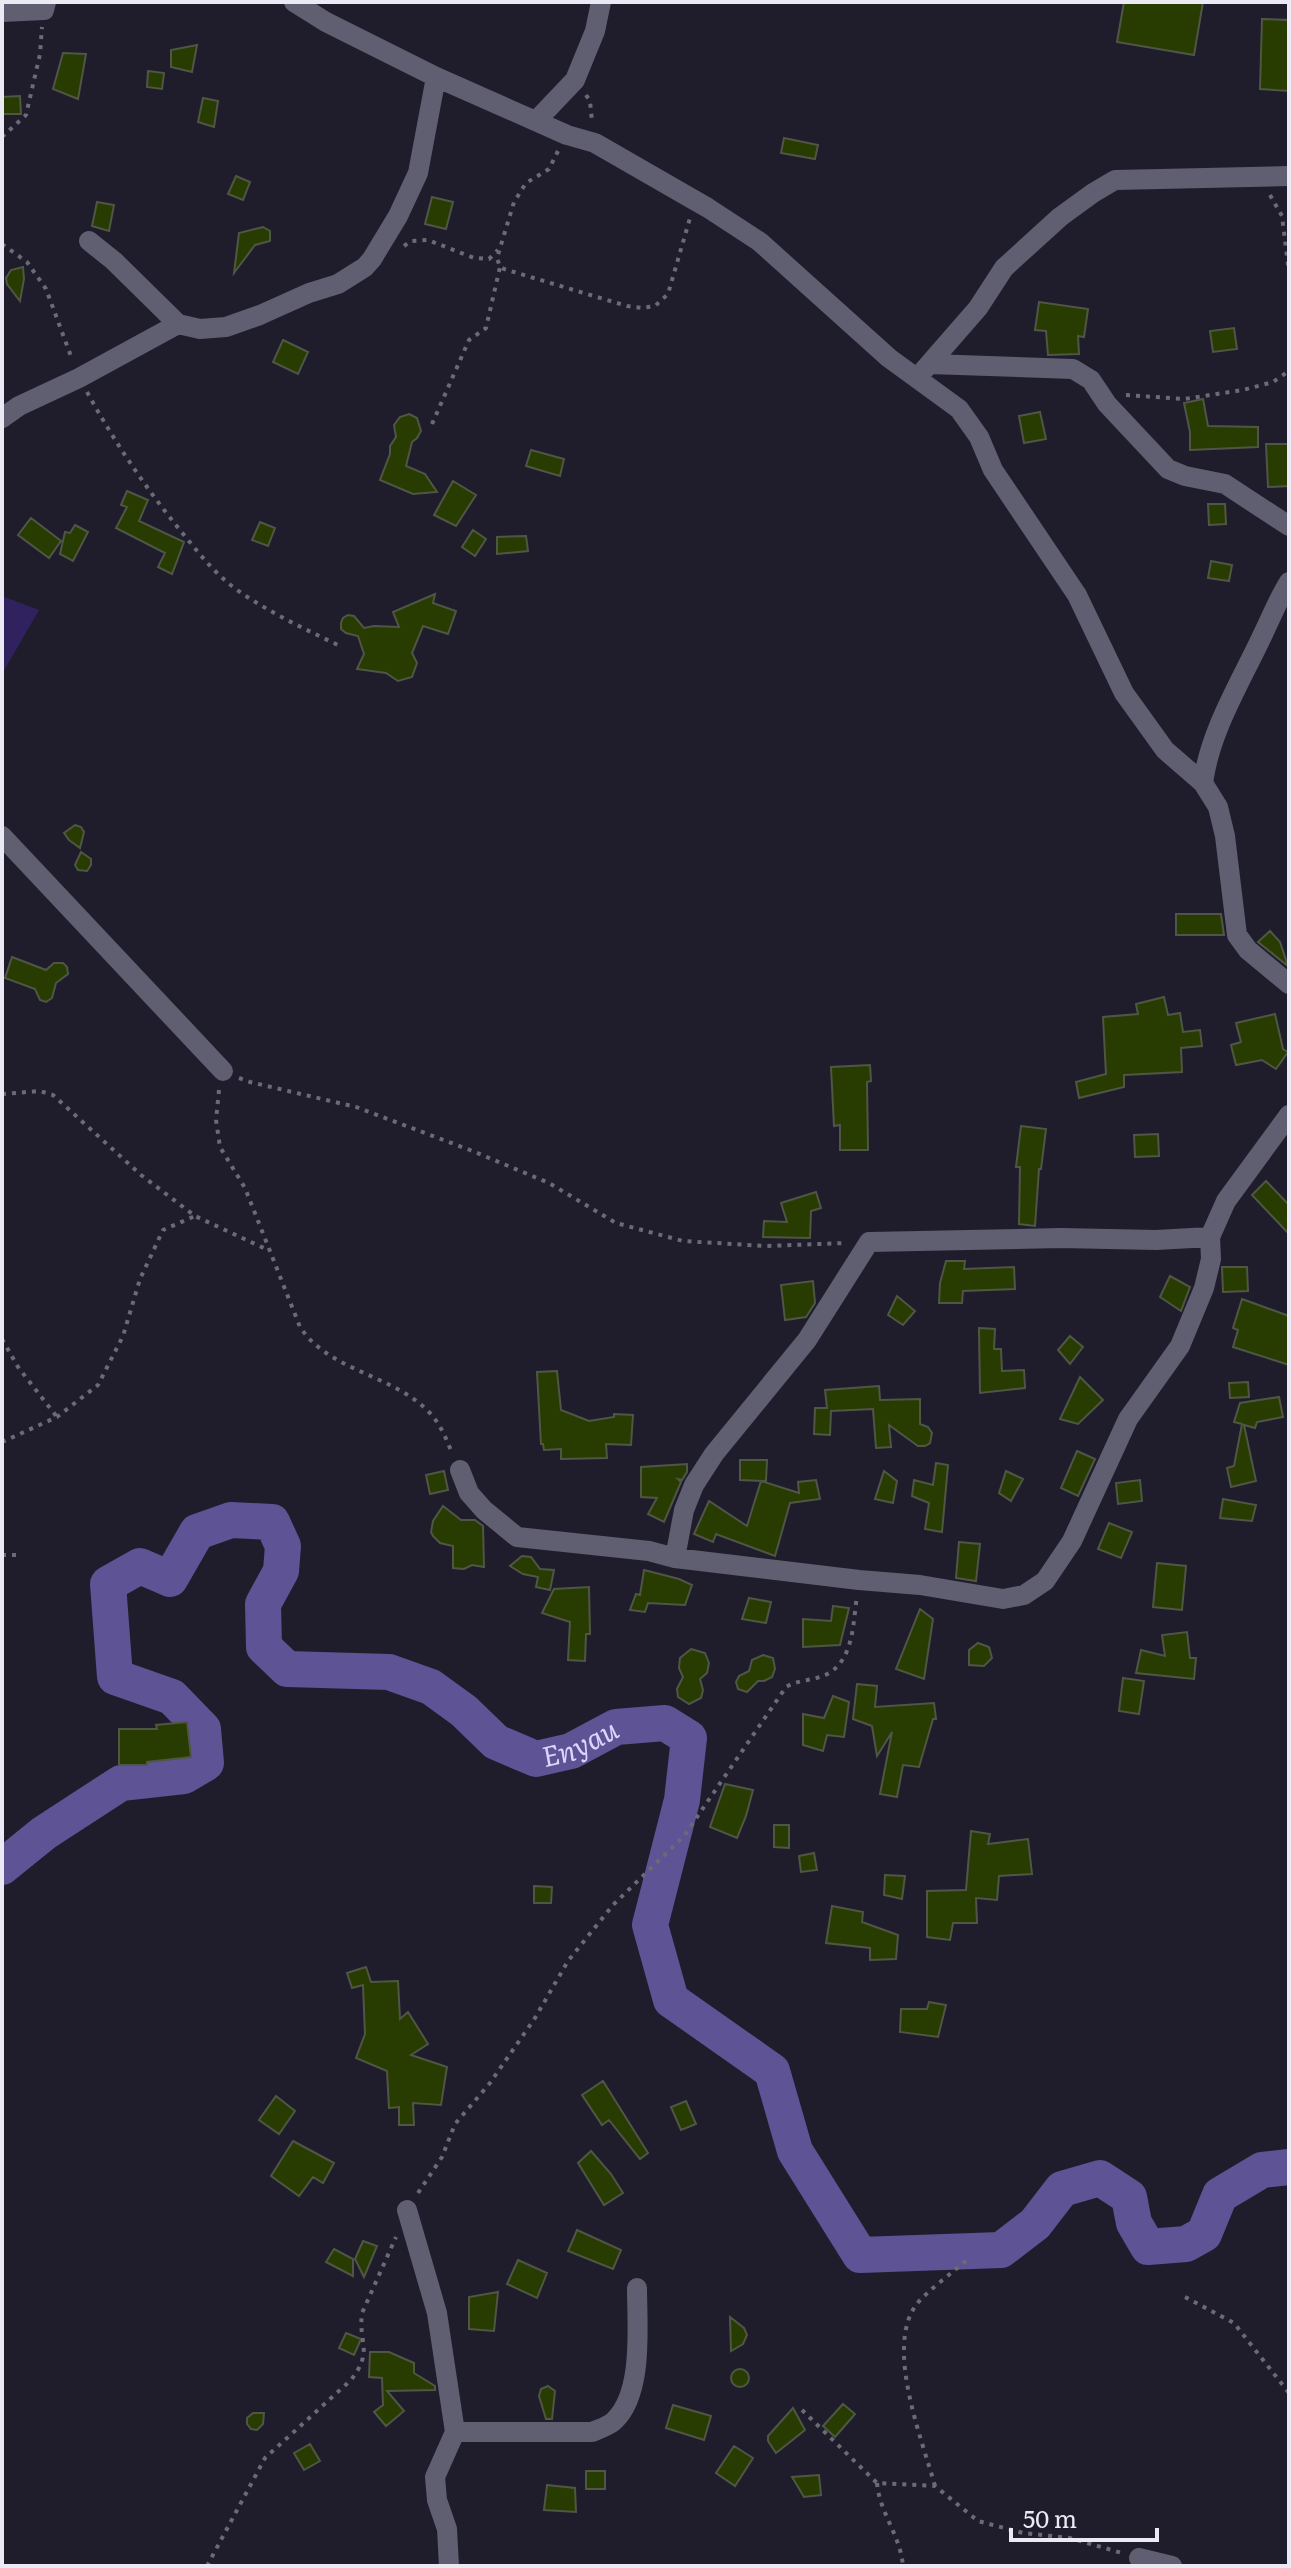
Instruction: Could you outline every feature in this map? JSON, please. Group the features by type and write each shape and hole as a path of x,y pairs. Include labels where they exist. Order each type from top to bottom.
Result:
{"street":[{"path":"294,2 326,22 436,77 567,135 595,143 695,201 760,242 889,358 923,371 1073,369 1091,380 1107,404 1168,469 1185,476 1225,484 1289,526"},
{"path":"536,121 575,80 595,31 601,2"},
{"path":"2,12 45,6"},
{"path":"89,241 114,261 178,324 200,329 226,327 338,284 365,267 389,233 418,173 436,77"},
{"path":"923,371 978,308 1004,268 1060,217 1115,180 1289,176"},
{"path":"2,418 19,406 79,378 178,324"},
{"path":"923,371 959,409 979,437 993,470 1077,595 1124,693 1165,750 1203,783 1218,807 1223,820 1237,935 1248,950 1289,984"},
{"path":"1203,783 1209,753 1242,672 1289,582"},
{"path":"2,836 223,1071"},
{"path":"460,1470 469,1493 517,1537 920,1585 1003,1599 1024,1595 1045,1581 1072,1541 1128,1419 1180,1346 1204,1288 1211,1259 1210,1237 1226,1201 1289,1115"},
{"path":"675,1558 684,1510 694,1485 714,1454 807,1340 869,1242 1210,1237"},
{"path":"407,2210 437,2313 455,2432 435,2477 437,2500 447,2529 449,2566"},
{"path":"455,2432 592,2432 613,2423 624,2409 637,2360 637,2288"},
{"path":"1139,2558 1172,2566"}],"path":[{"path":"2,137 26,115 40,54 45,6"},
{"path":"575,80 590,101 595,143"},
{"path":"432,424 469,340 486,328 500,267 497,258 514,202 526,183 549,169 567,135"},
{"path":"1259,178 1282,216 1289,273"},
{"path":"500,267 627,306 655,306 668,294 695,201"},
{"path":"398,250 411,241 428,240 474,258 489,259 500,248"},
{"path":"2,244 27,262 46,289 79,378 115,443 165,512 212,569 238,591 279,616 342,647"},
{"path":"1100,391 1184,399 1273,382 1289,371"},
{"path":"460,1470 443,1430 429,1412 414,1399 326,1354 309,1340 300,1327 245,1188 220,1147 216,1120 223,1071 250,1082 356,1107 549,1183 616,1223 683,1241 765,1246 869,1242"},
{"path":"2,1094 40,1091 53,1095 141,1175 195,1216 270,1251"},
{"path":"2,1442 57,1417 98,1385 123,1336 140,1279 163,1230 195,1216"},
{"path":"2,1339 18,1367 57,1417"},
{"path":"2,1555 16,1555"},
{"path":"207,2566 265,2458 351,2380 361,2367 366,2346 361,2326 362,2313 407,2210 442,2157 455,2124 490,2083 588,1935 613,1905 684,1836 786,1687 829,1673 846,1655 859,1580"},
{"path":"967,2260 915,2306 903,2339 905,2372 935,2486 978,2521 1023,2533 1070,2538 1139,2558"},
{"path":"1185,2297 1234,2323 1289,2393"},
{"path":"802,2410 877,2483 880,2505 897,2535 903,2566"},
{"path":"877,2483 935,2486"}],"shaded area":[{"path":"2,596 39,610 2,674"}],"building":[{"path":"1124,2 1203,2 1194,55 1117,42"},
{"path":"1262,19 1289,20 1289,91 1260,89"},
{"path":"197,45 192,72 171,67 171,50"},
{"path":"63,53 86,54 78,99 53,89"},
{"path":"148,71 164,73 162,89 147,87"},
{"path":"20,96 21,114 2,114 2,97"},
{"path":"203,98 218,101 214,127 198,122"},
{"path":"784,138 818,145 815,159 781,153"},
{"path":"236,176 250,182 243,200 228,194"},
{"path":"432,197 453,202 446,229 425,224"},
{"path":"97,202 114,205 109,231 92,226"},
{"path":"263,227 270,231 270,241 255,245 234,273 239,233"},
{"path":"23,267 20,301 6,278 11,270"},
{"path":"1039,302 1088,309 1084,337 1078,336 1079,354 1048,355 1046,331 1035,330"},
{"path":"1234,328 1237,349 1213,352 1210,331"},
{"path":"283,340 308,352 298,374 273,362"},
{"path":"1203,399 1208,426 1258,427 1258,447 1190,450 1184,403"},
{"path":"1040,412 1046,439 1024,443 1019,416"},
{"path":"409,414 417,418 421,431 412,442 406,466 425,474 437,492 413,494 380,480 390,446 396,437 394,425 400,417"},
{"path":"1266,444 1289,444 1289,486 1268,487"},
{"path":"531,450 564,459 560,476 526,466"},
{"path":"453,481 476,495 456,526 434,515"},
{"path":"127,491 148,500 139,521 184,542 172,574 158,567 165,553 116,528 127,507 121,505"},
{"path":"1208,504 1225,504 1226,524 1209,525"},
{"path":"31,518 61,541 49,558 18,535"},
{"path":"260,522 275,528 268,546 252,540"},
{"path":"75,525 88,532 73,561 60,554 65,532 70,533"},
{"path":"473,530 486,539 475,556 462,547"},
{"path":"526,536 528,551 497,554 497,537"},
{"path":"1211,561 1232,565 1229,581 1208,578"},
{"path":"435,594 433,603 456,611 448,634 423,626 412,653 417,663 412,677 398,681 386,673 357,669 364,654 358,636 341,629 343,618 354,616 364,628 399,627 393,612"},
{"path":"75,825 84,832 80,848 64,833"},
{"path":"81,852 91,859 87,871 78,870 75,865"},
{"path":"1176,914 1221,914 1224,935 1176,935"},
{"path":"1270,931 1280,942 1288,966 1258,942"},
{"path":"12,957 46,970 54,963 63,963 68,974 56,983 52,998 46,1002 40,1000 35,989 5,978"},
{"path":"1164,997 1168,1015 1180,1013 1183,1032 1200,1030 1202,1046 1181,1048 1182,1072 1124,1075 1124,1087 1079,1098 1076,1082 1106,1074 1103,1017 1138,1014 1136,1004"},
{"path":"1275,1014 1283,1049 1288,1052 1276,1069 1262,1060 1236,1065 1231,1045 1241,1042 1236,1023"},
{"path":"870,1065 871,1081 867,1082 868,1150 840,1150 840,1125 834,1126 831,1067"},
{"path":"1021,1126 1046,1129 1039,1169 1035,1226 1019,1224 1020,1167 1016,1167"},
{"path":"1158,1134 1159,1156 1135,1157 1134,1135"},
{"path":"1266,1181 1289,1205 1289,1234 1252,1195"},
{"path":"816,1192 821,1208 811,1211 810,1238 763,1237 764,1221 787,1222 781,1203"},
{"path":"946,1261 965,1261 964,1269 1014,1267 1015,1289 963,1291 962,1303 939,1303"},
{"path":"1222,1267 1247,1267 1248,1291 1223,1292"},
{"path":"1170,1276 1190,1287 1181,1311 1160,1297"},
{"path":"813,1281 815,1303 806,1317 785,1320 781,1285"},
{"path":"897,1296 915,1311 903,1325 888,1315"},
{"path":"1242,1299 1289,1316 1289,1365 1233,1347 1238,1330 1233,1328"},
{"path":"979,1328 995,1329 994,1349 1001,1349 1002,1371 1024,1370 1025,1388 980,1393"},
{"path":"1070,1336 1083,1347 1070,1364 1058,1350"},
{"path":"557,1371 561,1410 589,1421 614,1417 614,1414 633,1415 631,1445 606,1444 607,1458 561,1459 561,1449 544,1450 541,1444 537,1372"},
{"path":"1080,1377 1103,1400 1078,1424 1060,1419"},
{"path":"1248,1382 1249,1397 1230,1398 1229,1383"},
{"path":"879,1386 880,1400 920,1399 920,1424 932,1433 930,1443 918,1446 889,1425 891,1447 876,1448 873,1409 831,1411 830,1435 814,1434 815,1408 827,1408 825,1390"},
{"path":"1279,1397 1283,1417 1257,1422 1255,1428 1244,1425 1256,1481 1231,1487 1227,1468 1234,1466 1242,1424 1234,1422 1240,1403"},
{"path":"1077,1451 1095,1459 1078,1496 1061,1488"},
{"path":"740,1460 767,1460 766,1481 740,1480"},
{"path":"936,1463 948,1465 942,1532 925,1529 929,1503 912,1496 914,1480 933,1485"},
{"path":"687,1464 687,1472 682,1480 678,1479 681,1482 664,1522 648,1514 657,1498 641,1497 641,1467"},
{"path":"444,1471 448,1490 430,1494 426,1475"},
{"path":"884,1471 897,1481 893,1503 875,1499"},
{"path":"1006,1471 1023,1479 1011,1501 999,1493"},
{"path":"816,1480 820,1499 790,1503 775,1556 716,1534 713,1542 694,1534 709,1501 747,1526 761,1481 799,1493 798,1482"},
{"path":"1140,1480 1142,1501 1118,1504 1116,1483"},
{"path":"1223,1499 1256,1505 1252,1521 1220,1518"},
{"path":"443,1506 461,1520 475,1520 483,1526 484,1567 453,1568 453,1546 440,1543 431,1532 433,1521"},
{"path":"1109,1523 1132,1532 1121,1558 1098,1549"},
{"path":"959,1542 980,1544 976,1581 956,1578"},
{"path":"522,1556 531,1557 540,1569 554,1570 550,1590 536,1587 538,1577 523,1574 510,1566"},
{"path":"1157,1563 1186,1566 1182,1610 1153,1607"},
{"path":"644,1570 692,1585 685,1605 648,1603 645,1612 630,1610 636,1594 640,1595"},
{"path":"589,1587 590,1634 586,1634 585,1661 568,1660 570,1622 542,1613 554,1589"},
{"path":"749,1598 771,1602 766,1623 742,1619"},
{"path":"833,1606 849,1608 840,1645 803,1647 803,1619 831,1621"},
{"path":"920,1609 933,1619 924,1679 896,1669"},
{"path":"1187,1632 1190,1658 1196,1658 1194,1679 1136,1673 1141,1650 1165,1656 1162,1635"},
{"path":"978,1643 989,1647 992,1658 984,1666 969,1665 969,1650"},
{"path":"691,1649 705,1653 709,1663 707,1673 700,1679 703,1690 701,1698 689,1704 678,1697 677,1689 683,1677 679,1668 680,1658"},
{"path":"763,1655 773,1658 775,1669 772,1677 758,1681 747,1692 738,1689 736,1682 739,1676 749,1671 752,1660"},
{"path":"1123,1678 1144,1681 1139,1714 1119,1711"},
{"path":"857,1684 877,1686 875,1707 934,1703 936,1719 933,1719 919,1767 903,1765 897,1797 880,1794 892,1732 877,1756 872,1726 853,1719"},
{"path":"833,1696 849,1702 844,1737 827,1735 823,1751 803,1745 803,1714 824,1718"},
{"path":"187,1722 191,1757 147,1762 147,1765 119,1765 119,1729 157,1729 156,1725"},
{"path":"725,1784 753,1790 737,1838 710,1827"},
{"path":"774,1825 789,1825 789,1848 774,1847"},
{"path":"971,1831 990,1834 988,1844 1028,1839 1032,1874 999,1876 997,1900 976,1898 977,1923 953,1923 950,1940 927,1937 927,1891 966,1890"},
{"path":"814,1853 817,1870 801,1872 799,1856"},
{"path":"885,1875 905,1876 902,1899 884,1895"},
{"path":"534,1886 552,1887 551,1903 534,1903"},
{"path":"832,1906 863,1912 862,1922 898,1935 896,1959 870,1960 870,1948 826,1943"},
{"path":"366,1967 371,1982 398,1981 400,2019 408,2012 428,2044 411,2055 447,2067 441,2105 413,2103 414,2125 399,2125 399,2107 389,2108 387,2071 356,2058 365,2034 363,1985 352,1988 347,1973"},
{"path":"929,2002 946,2005 938,2037 900,2032 901,2009 927,2009"},
{"path":"603,2081 648,2153 640,2159 609,2120 602,2125 582,2095"},
{"path":"276,2096 295,2111 279,2134 259,2120"},
{"path":"686,2101 696,2124 681,2130 671,2107"},
{"path":"293,2141 334,2163 323,2183 313,2177 299,2196 271,2176"},
{"path":"591,2151 623,2193 604,2205 578,2163"},
{"path":"577,2230 621,2250 613,2269 568,2251"},
{"path":"363,2241 377,2246 364,2277 355,2259"},
{"path":"334,2249 353,2259 353,2276 326,2262"},
{"path":"518,2260 547,2273 537,2298 507,2284"},
{"path":"498,2292 494,2331 469,2329 469,2297"},
{"path":"730,2317 744,2328 747,2335 743,2344 731,2351"},
{"path":"346,2333 361,2339 354,2355 339,2348"},
{"path":"370,2352 389,2352 414,2363 414,2373 435,2386 435,2390 387,2391 404,2411 386,2426 374,2412 383,2405 382,2378 369,2377"},
{"path":"740,2369 749,2378 740,2387 731,2378"},
{"path":"548,2386 555,2391 552,2419 546,2419 539,2396 541,2389"},
{"path":"843,2404 855,2414 835,2437 823,2426"},
{"path":"673,2405 711,2416 704,2440 666,2428"},
{"path":"793,2408 805,2430 776,2453 768,2436"},
{"path":"253,2413 264,2413 263,2424 257,2430 247,2424 247,2418"},
{"path":"310,2444 320,2461 304,2470 294,2453"},
{"path":"734,2446 753,2458 735,2486 716,2473"},
{"path":"586,2471 605,2471 605,2489 586,2489"},
{"path":"819,2475 821,2495 804,2497 792,2477"},
{"path":"547,2485 575,2488 576,2512 544,2510"}],"waterway":[{"name":"Enyau","path":"2,1867 44,1833 121,1783 184,1776 206,1763 203,1729 172,1697 115,1677 108,1584 140,1566 170,1579 197,1532 231,1520 272,1522 283,1546 281,1571 263,1604 264,1647 287,1669 389,1672 431,1687 464,1711 496,1742 536,1759 571,1751 616,1727 665,1723 689,1738 682,1800 650,1925 671,2000 772,2071 795,2151 860,2255 1001,2250 1035,2224 1062,2189 1100,2178 1129,2197 1134,2223 1148,2247 1186,2244 1204,2234 1220,2195 1262,2170 1289,2167"}]}
